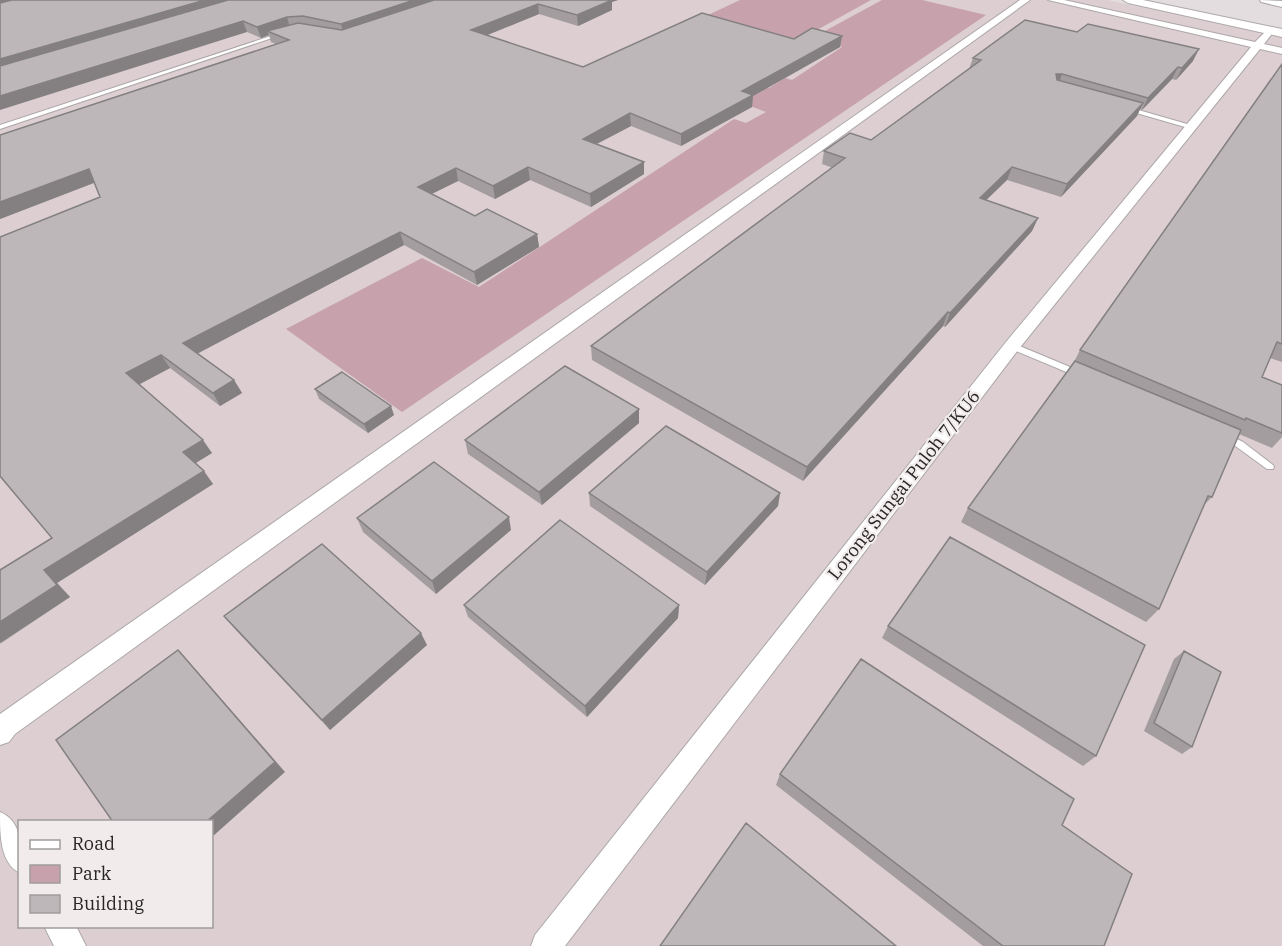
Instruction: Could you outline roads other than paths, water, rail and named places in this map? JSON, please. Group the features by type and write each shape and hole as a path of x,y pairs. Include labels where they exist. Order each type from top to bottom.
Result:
{"street":[{"path":"0,733 6,725 1026,0"},
{"path":"1052,0 1270,36"},
{"path":"1128,0 1270,36 1282,51"},
{"path":"1264,0 1282,3"},
{"name":"Lorong Sungai Puloh 7/KU6","path":"546,946 1012,346 1270,36"},
{"path":"0,826 18,856"},
{"path":"60,928 70,946"}],"lane":[{"path":"0,127 293,31"},
{"path":"1124,108 1192,127"},
{"path":"1012,346 1086,378"},
{"path":"1214,431 1240,444 1270,468"}]}
